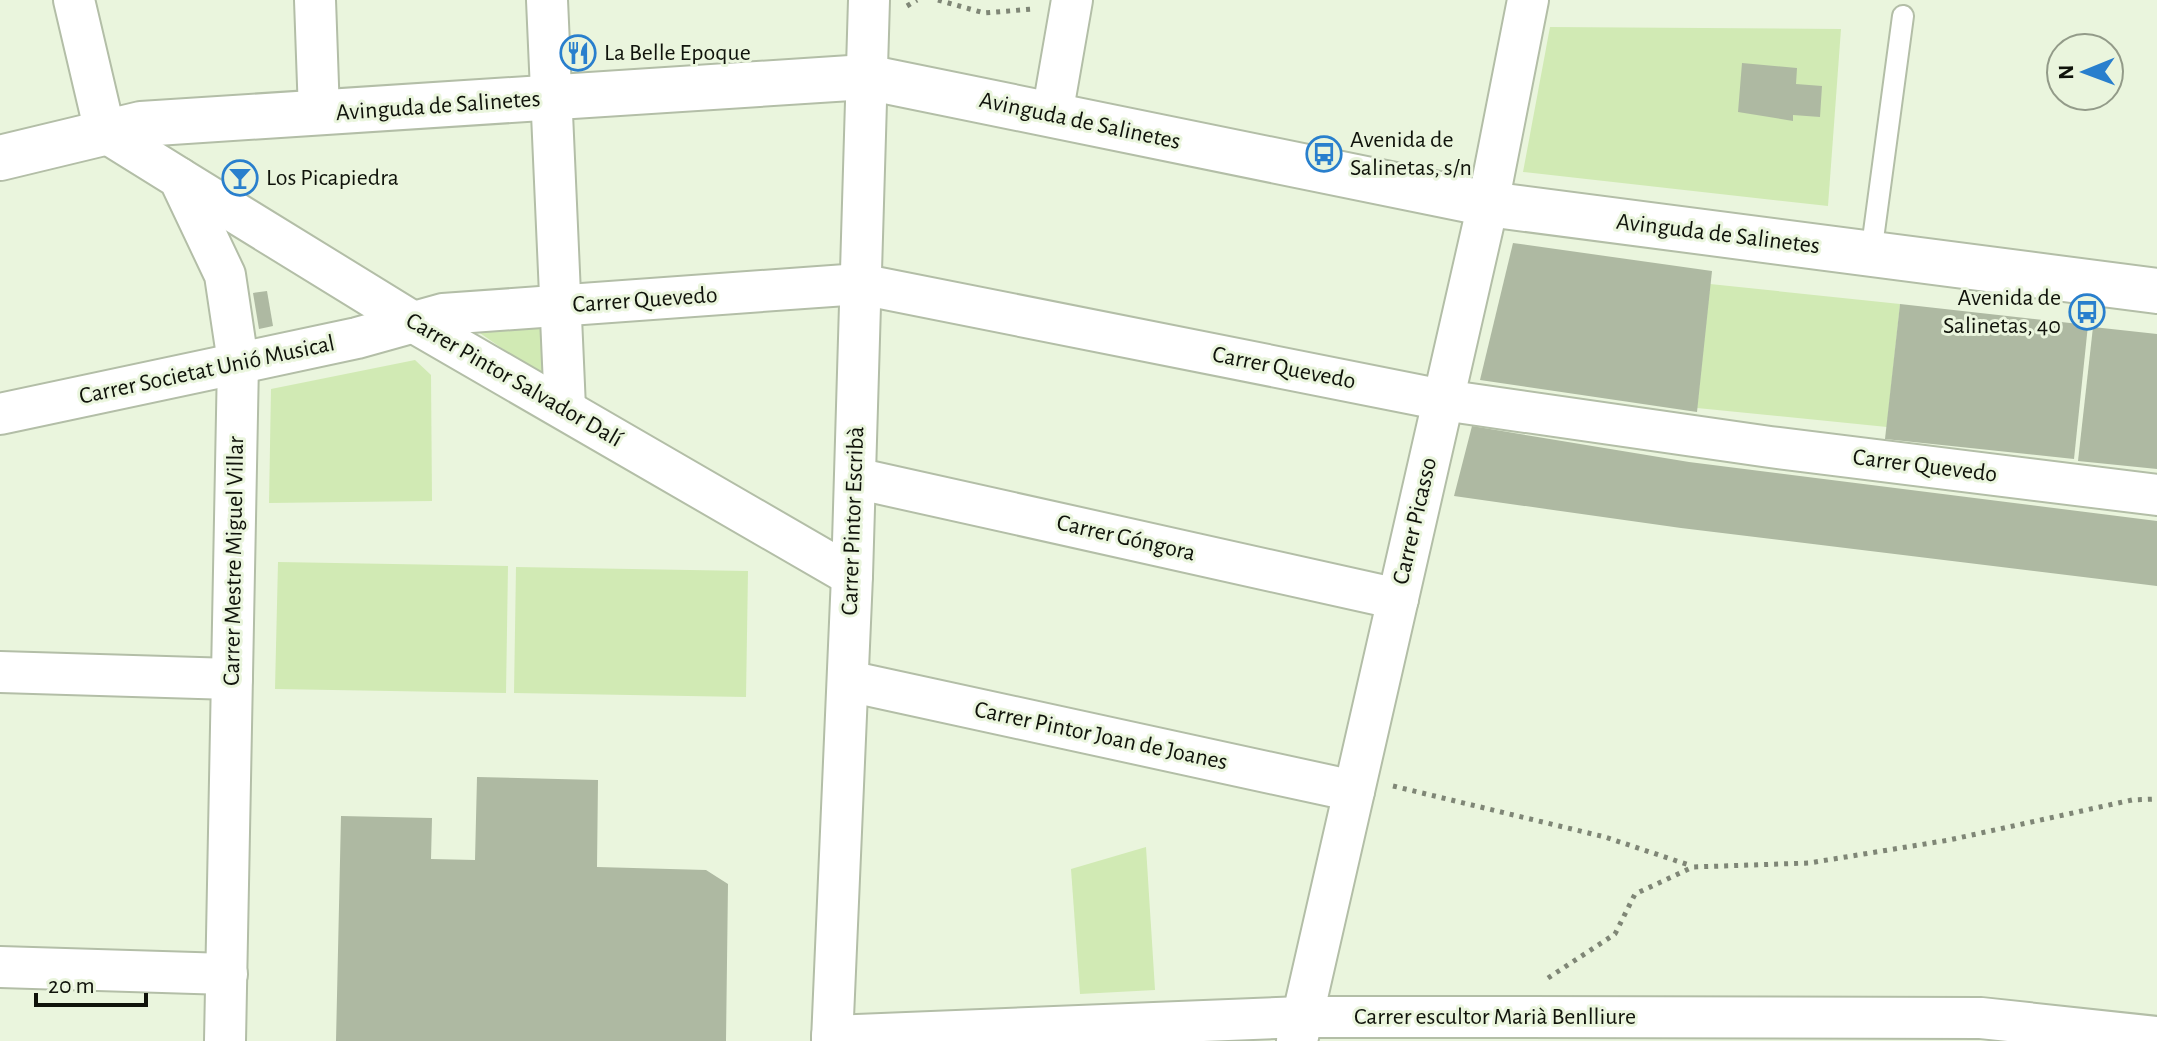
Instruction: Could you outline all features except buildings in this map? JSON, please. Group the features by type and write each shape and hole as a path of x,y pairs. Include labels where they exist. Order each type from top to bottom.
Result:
{"street":[{"path":"74,0 105,132 179,178"},
{"path":"315,0 319,113"},
{"path":"547,0 565,408"},
{"name":"Carrer Pintor Escribà","path":"832,1038 852,576 869,0"},
{"name":"Carrer Picasso","path":"1300,1029 1488,204 1528,0"},
{"path":"1052,115 1071,7"},
{"name":"Avinguda de Salinetes","path":"0,158 141,124 866,77 1488,204 2157,291"},
{"name":"Carrer Pintor Salvador Dalí","path":"179,178 413,322 852,576"},
{"name":"Carrer Mestre Miguel Villar","path":"179,178 225,275 238,362 225,1041"},
{"name":"Carrer Quevedo","path":"413,322 443,314 860,284 1443,400 1770,447 2157,495"},
{"name":"Carrer Societat Unió Musical","path":"0,414 413,322"},
{"name":"Carrer Góngora","path":"855,478 1398,599"},
{"path":"0,672 232,679"},
{"name":"Carrer Pintor Joan de Joanes","path":"848,681 1356,782"},
{"path":"0,967 227,974"},
{"name":"Carrer escultor Marià Benlliure","path":"832,1038 1300,1029 1520,1017 1981,1018 2157,1037"}],"lane":[{"path":"1871,254 1903,16"}],"path":[{"path":"938,0 984,13 1071,7"},
{"path":"1356,782 1397,787 1605,837 1693,867 1809,863 1949,840 2132,800 2157,799"},
{"path":"1520,1017 1534,990 1552,973 1615,934 1635,894 1693,867"}],"green space":[{"path":"1550,27 1841,29 1828,206 1523,172"},
{"path":"1710,284 1900,304 1887,427 1697,408"},
{"path":"539,319 546,379 467,324"},
{"path":"415,360 431,375 432,501 269,503 271,389"},
{"path":"278,562 508,566 506,693 275,689"},
{"path":"516,567 748,571 746,697 514,693"},
{"path":"1146,847 1155,990 1080,994 1071,869"}],"place":[{"name":"La Belle Epoque","path":"578,53"},
{"name":"Avenida de Salinetas, s/n","path":"1324,154"},
{"name":"Los Picapiedra","path":"240,178"},
{"name":"Avenida de Salinetas, 40","path":"2087,312"}]}
